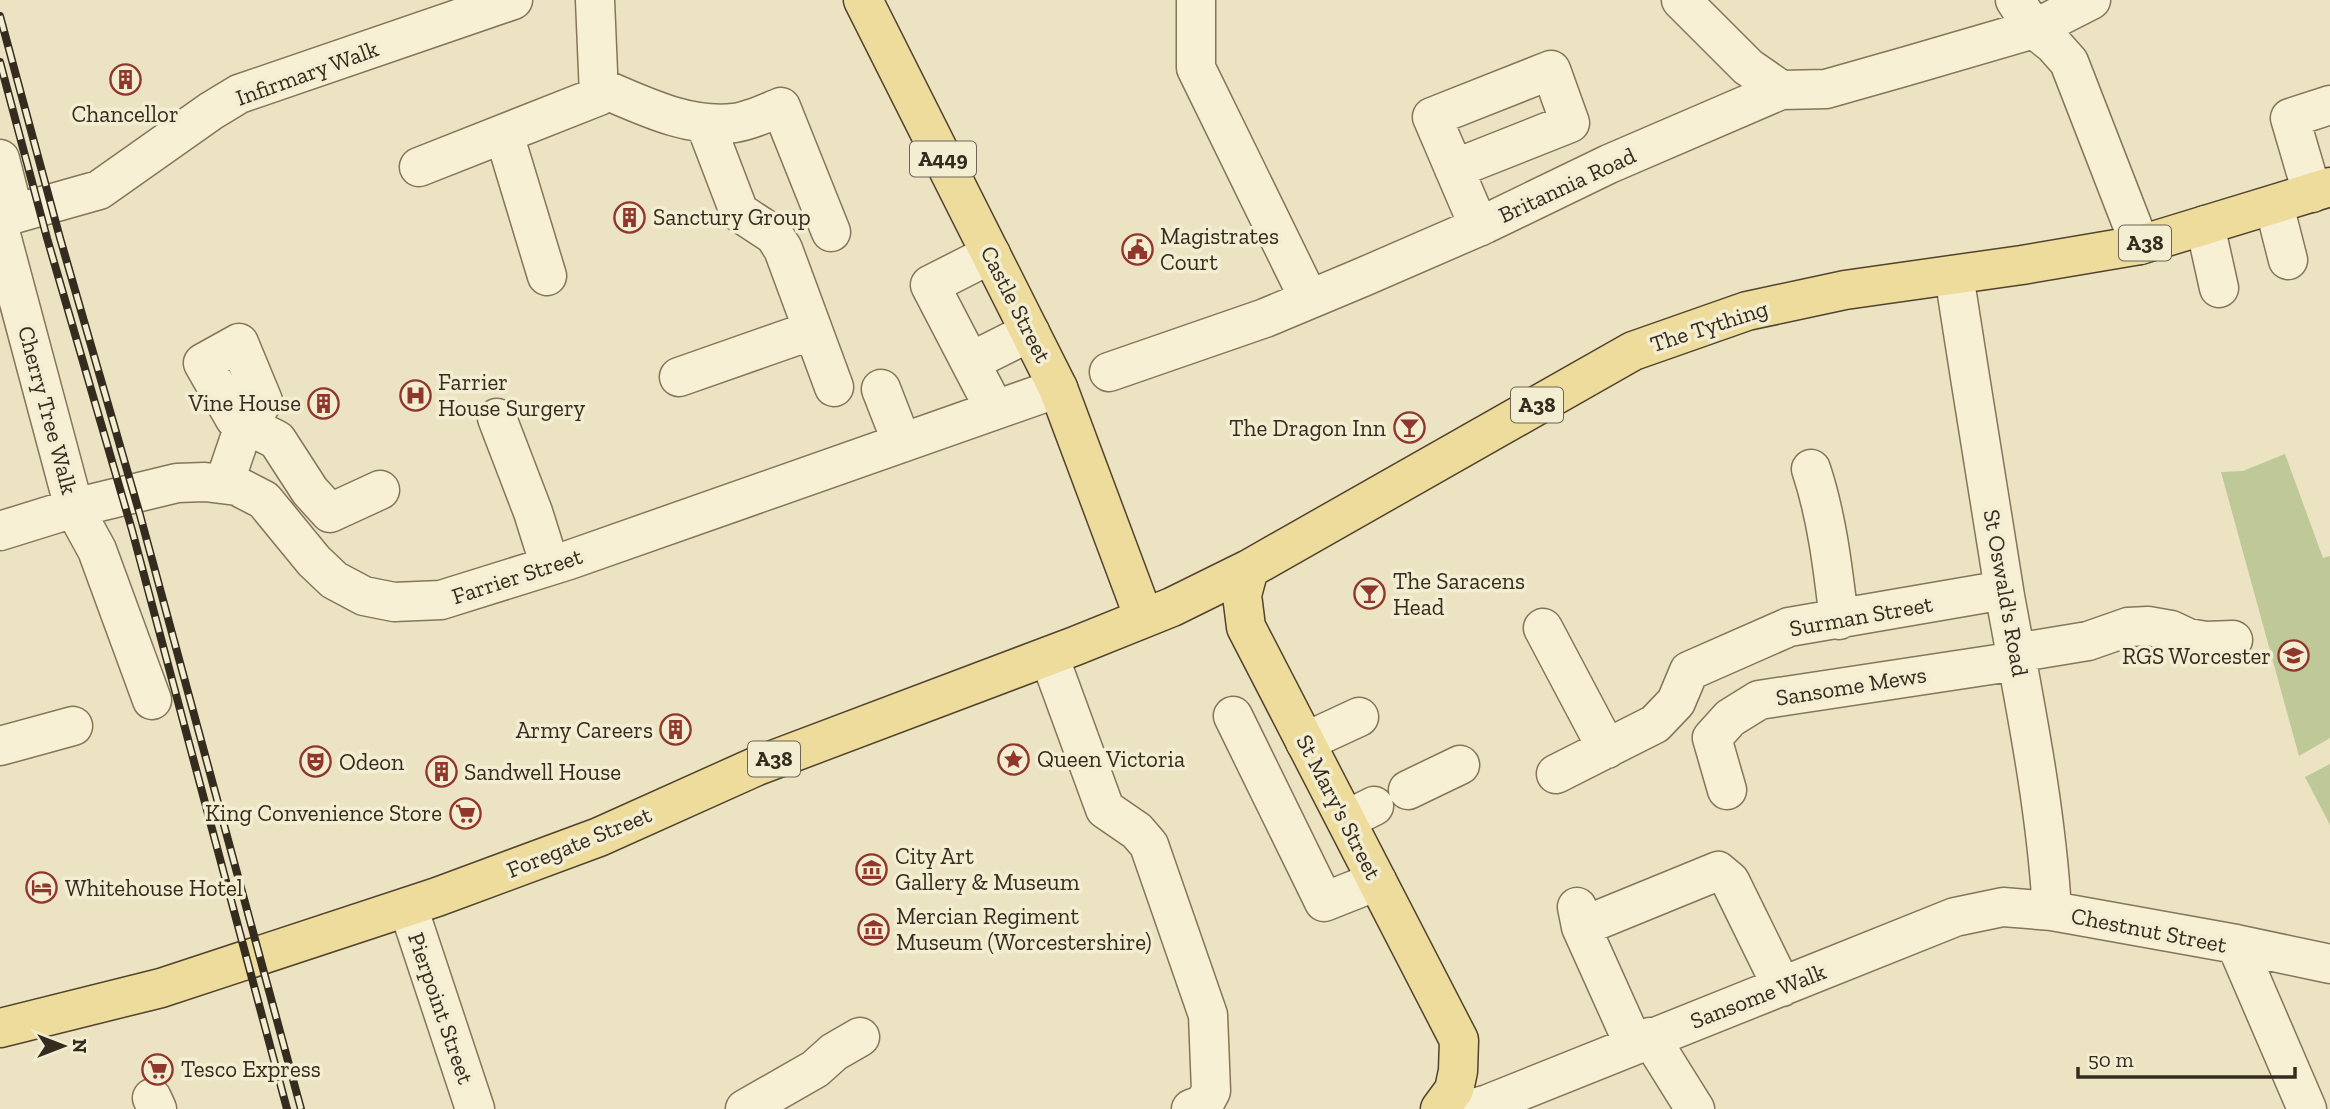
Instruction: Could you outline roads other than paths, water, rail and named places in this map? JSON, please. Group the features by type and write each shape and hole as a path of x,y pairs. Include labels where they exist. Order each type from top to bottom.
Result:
{"main road":[{"name":"Castle Street","path":"863,0 1058,388 1144,618"},
{"name":"The Tything","path":"1144,618 1249,569 1633,351 1747,311 1845,290 2140,245 2321,190"},
{"name":"St Mary's Street","path":"1249,569 1242,595 1246,628 1305,742 1360,813 1377,881 1459,1040"},
{"name":"Foregate Street","path":"0,1028 162,988 408,907 599,837 757,766 1144,618"},
{"path":"1440,1109 1454,1090 1459,1040"}],"street":[{"name":"Infirmary Walk","path":"5,222 99,190 239,94 513,0"},
{"path":"419,167 599,96 595,0"},
{"path":"1196,0 1196,68 1310,299"},
{"path":"1681,0 1748,67 1781,90"},
{"name":"Britannia Road","path":"1109,372 1265,318 1479,227 1609,163 1781,90 1826,89 2024,15 2091,0"},
{"path":"2024,15 2069,62 2140,245"},
{"path":"599,87 671,117 705,123 736,123 781,107 831,232"},
{"path":"2321,190 2290,118 2330,105"},
{"path":"705,123 739,212 774,235 783,249 834,387"},
{"path":"504,134 547,276"},
{"name":"Cherry Tree Walk","path":"0,159 5,222 74,508 97,550 152,700"},
{"path":"1454,169 1479,227"},
{"path":"2274,205 2288,260"},
{"path":"2205,225 2219,288"},
{"path":"991,254 930,285 995,410"},
{"name":"St Oswald's Road","path":"1954,275 2049,853 2052,911"},
{"path":"679,377 813,330"},
{"path":"970,362 1030,332"},
{"name":"Farrier Street","path":"0,531 74,508 177,483 205,482 237,486 264,500 314,561 334,580 364,596 394,602 441,600 550,566 1058,388"},
{"path":"881,389 902,443"},
{"path":"497,418 533,512 550,566"},
{"path":"224,484 240,437 248,427 276,440 310,491 330,513 380,491"},
{"path":"1811,469 1818,489 1827,536 1839,620"},
{"name":"Surman Street","path":"1556,774 1655,724 1676,702 1689,671 1789,627 2004,590"},
{"path":"2016,657 2088,640 2128,627 2148,626 2206,641 2233,640"},
{"path":"1543,628 1607,749"},
{"path":"1049,656 1105,809 1137,831 1149,845 1208,1016 1211,1091 1203,1104 1191,1109"},
{"name":"Sansome Mews","path":"1727,790 1712,738 1730,718 1759,700 2016,657"},
{"path":"1233,716 1324,902 1377,881"},
{"path":"1305,742 1359,717"},
{"path":"0,746 73,726"},
{"path":"1408,790 1460,765"},
{"path":"1695,1109 1642,1041 1579,917 1718,871 1730,881 1782,987"},
{"name":"Sansome Walk","path":"1482,1107 1955,917 2003,906 2052,911"},
{"name":"Pierpoint Street","path":"408,907 475,1109"},
{"name":"Chestnut Street","path":"2052,911 2235,944 2307,1109"},
{"path":"2235,944 2330,964"},
{"path":"745,1109 815,1069 834,1052 860,1037"},
{"path":"1459,1040 1482,1107"}],"railway":[{"path":"0,16 60,238 140,515 301,1109"},
{"path":"0,62 47,238 132,530 287,1109"}],"place":[{"name":"Chancellor","path":"125,80"},
{"name":"Sanctury Group","path":"630,217"},
{"name":"Magistrates Court","path":"1137,249"},
{"name":"Farrier House Surgery","path":"415,395"},
{"name":"Vine House","path":"324,403"},
{"name":"The Dragon Inn","path":"1409,428"},
{"name":"The Saracens Head","path":"1370,594"},
{"name":"RGS Worcester","path":"2294,656"},
{"name":"Army Careers","path":"676,730"},
{"name":"Queen Victoria","path":"1014,759"},
{"name":"Odeon","path":"316,762"},
{"name":"Sandwell House","path":"441,772"},
{"name":"King Convenience Store","path":"465,813"},
{"name":"City Art Gallery & Museum","path":"872,869"},
{"name":"Whitehouse Hotel","path":"42,888"},
{"name":"Mercian Regiment Museum (Worcestershire)","path":"873,929"},
{"name":"Tesco Express","path":"158,1069"}]}
